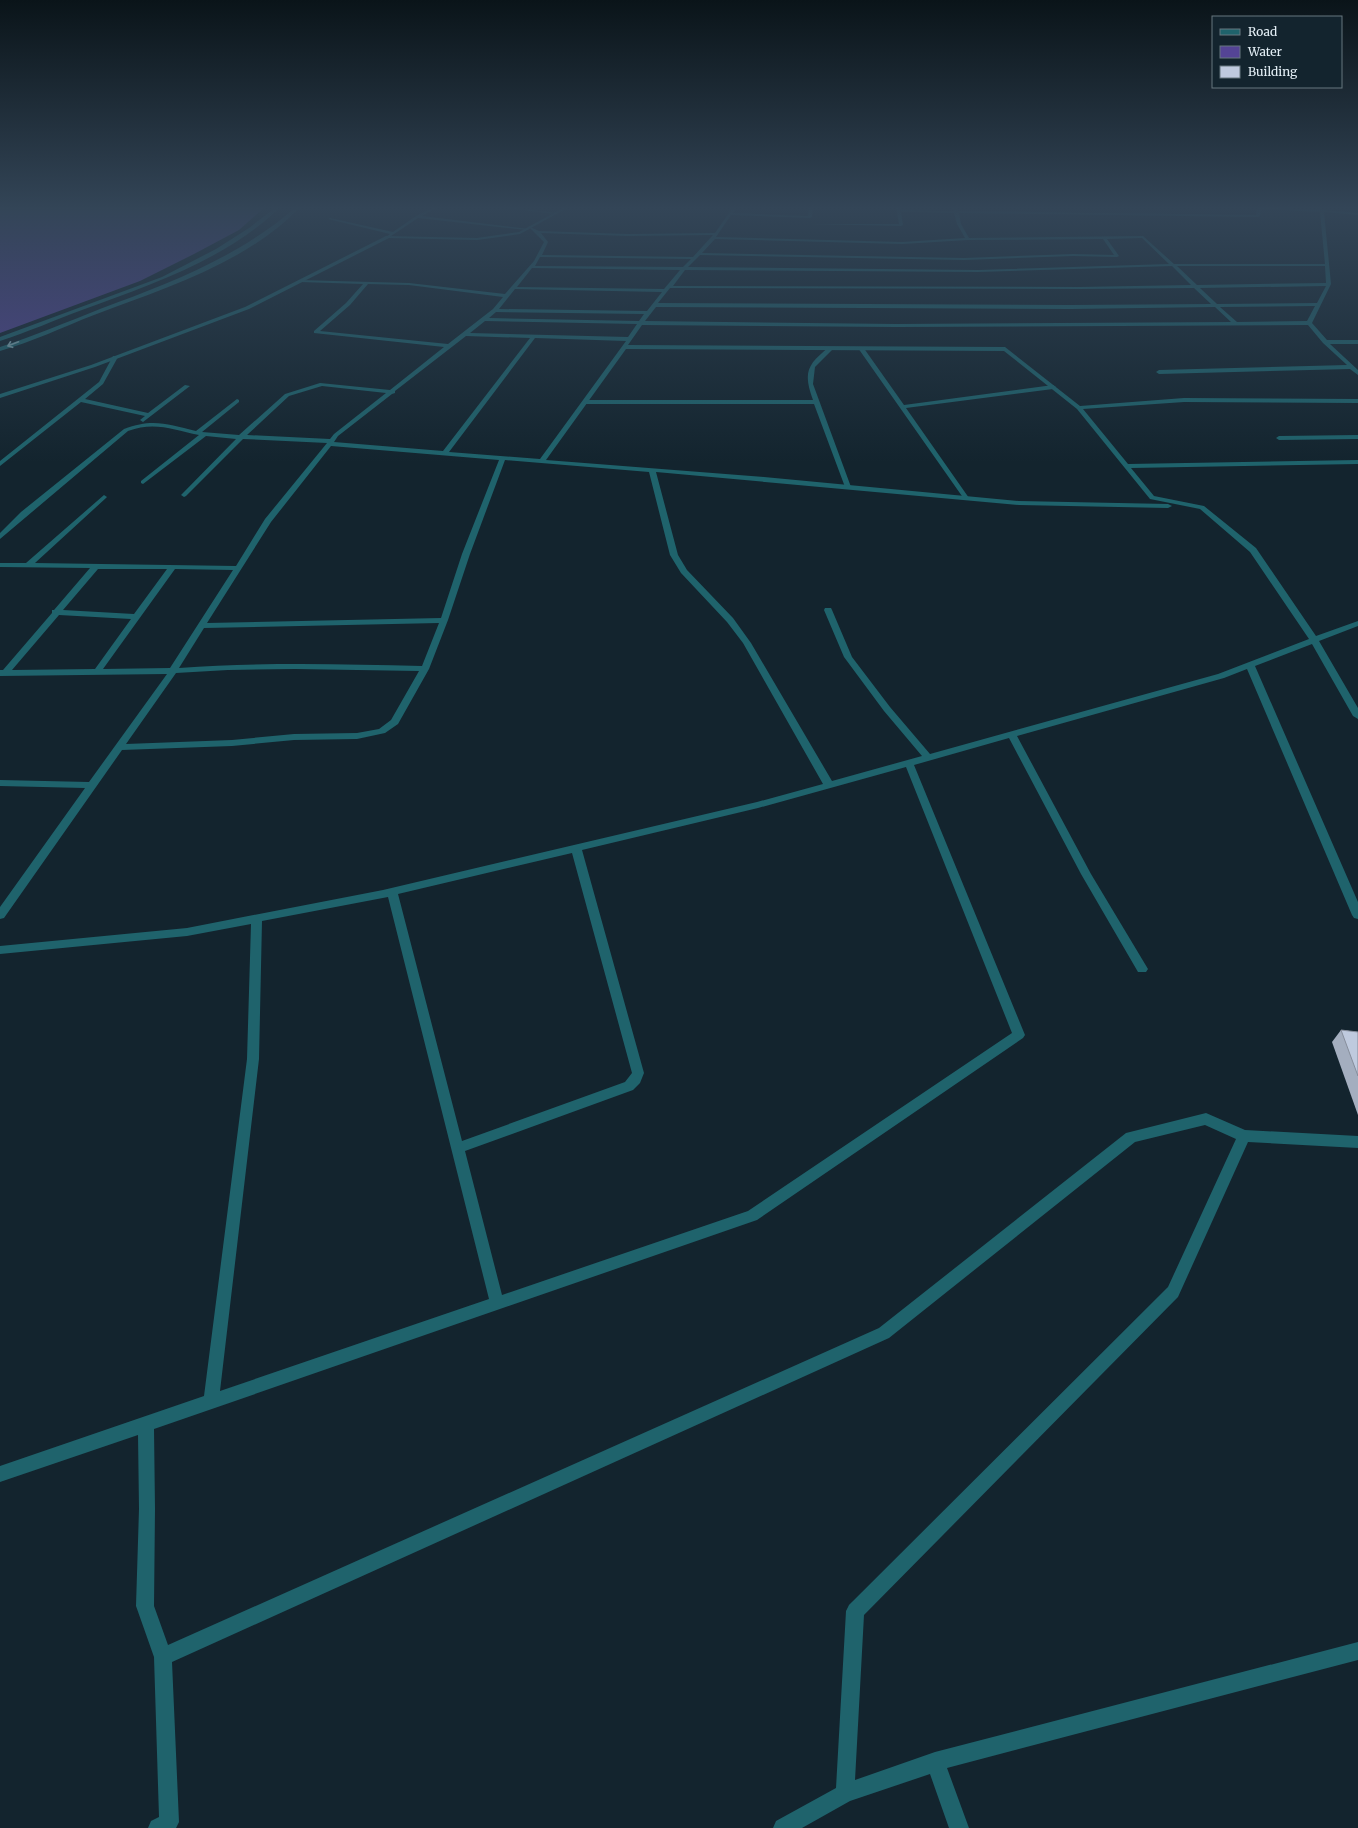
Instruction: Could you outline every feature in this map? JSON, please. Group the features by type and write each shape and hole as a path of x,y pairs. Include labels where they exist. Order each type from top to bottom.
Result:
{"street":[{"path":"0,339 126,292"},
{"path":"0,349 150,292"},
{"path":"0,396 116,357 247,308 278,292"},
{"path":"358,292 348,304 316,332 449,346"},
{"path":"477,292 507,296"},
{"path":"0,915 173,671 268,521 330,442 495,310 510,292"},
{"path":"542,461 629,339 665,292"},
{"path":"1202,292 1236,324"},
{"path":"1310,324 1325,292"},
{"path":"655,305 1070,307 1215,304 1320,304"},
{"path":"495,310 648,313"},
{"path":"482,319 640,324 1310,324"},
{"path":"1310,324 1325,342 1358,373"},
{"path":"464,334 629,339"},
{"path":"445,453 534,336"},
{"path":"1325,342 1358,342"},
{"path":"624,347 1005,349 1079,408 1152,498 1202,507 1253,550 1314,640 1358,716"},
{"path":"831,348 813,364 809,373 810,384 848,487"},
{"path":"861,348 966,498"},
{"path":"0,464 82,400 101,383 116,357"},
{"path":"1159,372 1352,368"},
{"path":"184,495 241,437 287,395 322,384 393,392"},
{"path":"0,537 24,514 126,430 135,426 187,386"},
{"path":"902,406 1053,387"},
{"path":"82,400 149,415"},
{"path":"1079,408 1184,400 1358,401"},
{"path":"198,432 237,401"},
{"path":"585,402 816,402"},
{"path":"135,426 153,423 205,434 330,442 1019,503 1202,507"},
{"path":"142,482 205,434"},
{"path":"1280,438 1358,436"},
{"path":"119,747 232,743 294,737 358,736 382,731 396,722 425,669 444,620 466,554 503,458"},
{"path":"1126,466 1358,462"},
{"path":"652,470 674,556 684,571 730,620 748,644 829,785"},
{"path":"27,566 104,497"},
{"path":"0,565 238,568"},
{"path":"2,673 95,567"},
{"path":"97,672 172,568"},
{"path":"828,610 848,657 887,709 928,757"},
{"path":"55,612 137,617"},
{"path":"201,626 444,620"},
{"path":"0,950 187,932 392,892 758,805 1222,676 1358,623"},
{"path":"1250,665 1357,908"},
{"path":"2,673 173,671 228,667 295,666 425,669"},
{"path":"1011,734 1086,874 1142,969"},
{"path":"0,1474 752,1216 1018,1036 909,763"},
{"path":"0,783 92,785"},
{"path":"458,1148 629,1086 636,1080 638,1073 576,848"},
{"path":"392,892 497,1303"},
{"path":"211,1402 253,1059 257,918"},
{"path":"163,1657 884,1333 1131,1137 1206,1119 1244,1136 1358,1142"},
{"path":"845,1793 855,1611 1173,1292 1244,1136"},
{"path":"146,1423 147,1509 145,1606 163,1657 169,1822 158,1828"},
{"path":"783,1828 845,1793 935,1762 1358,1651"},
{"path":"935,1762 958,1828"}],"water":[{"path":"0,292 110,292 0,333"}],"building":[{"path":"1341,1030 1358,1032 1358,1076"}]}
